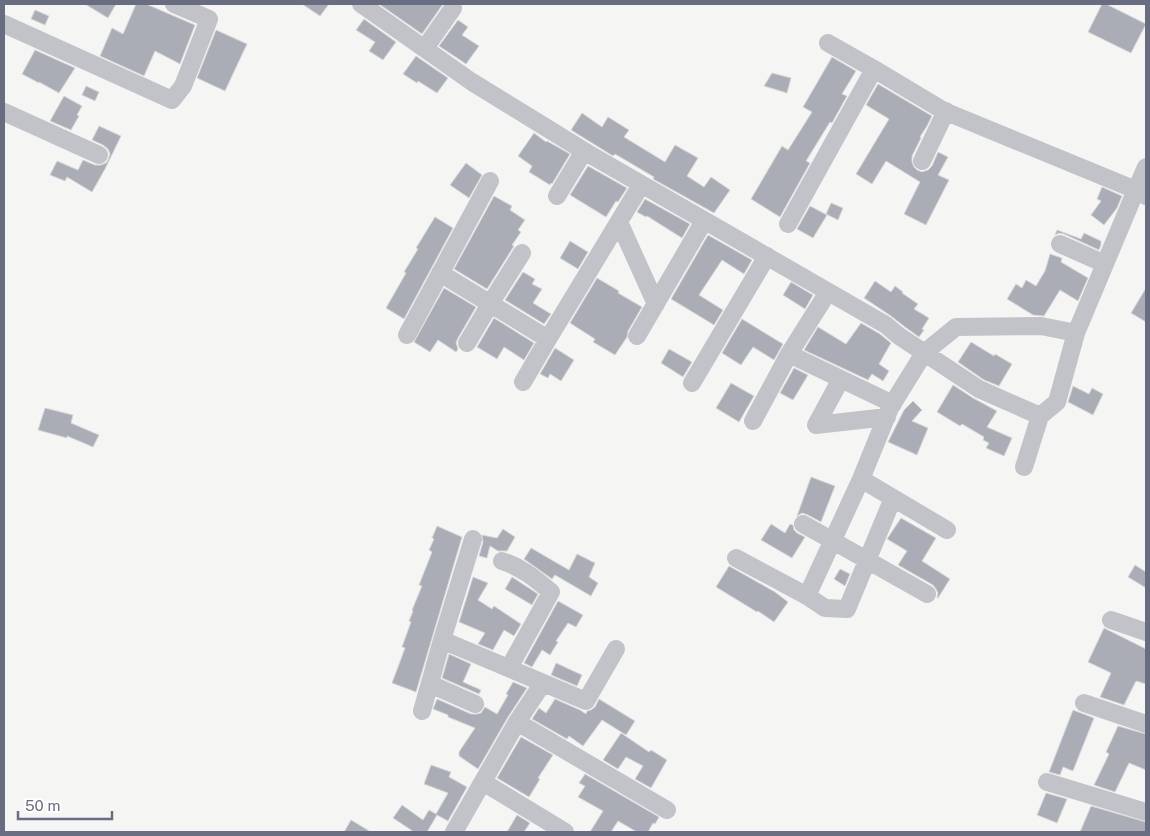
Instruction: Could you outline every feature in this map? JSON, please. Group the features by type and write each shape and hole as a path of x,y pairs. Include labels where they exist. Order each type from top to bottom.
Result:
{"street":[{"path":"4,24 172,100 183,86 210,19 174,4"},
{"path":"361,4 472,82 584,151 886,325 899,336 980,389 1040,416"},
{"path":"425,48 454,8"},
{"path":"828,43 946,112 1141,193"},
{"path":"788,224 874,69"},
{"path":"4,112 99,155"},
{"path":"922,161 946,112"},
{"path":"556,196 584,151"},
{"path":"1024,467 1040,416 1057,402 1076,333 1105,264 1141,193 1146,167"},
{"path":"407,335 490,182"},
{"path":"523,382 641,185"},
{"path":"637,336 704,221"},
{"path":"619,222 656,304"},
{"path":"1060,244 1105,264"},
{"path":"467,343 522,253"},
{"path":"692,383 767,256"},
{"path":"440,274 548,339"},
{"path":"753,421 790,354 828,292"},
{"path":"807,596 890,411 924,353 956,327 1040,326 1076,333"},
{"path":"790,354 841,379 890,411"},
{"path":"841,379 816,425 890,411"},
{"path":"861,479 947,530"},
{"path":"736,558 807,596 825,608 847,609 893,498"},
{"path":"803,524 927,594"},
{"path":"422,711 473,539"},
{"path":"502,561 536,579 551,592 509,668"},
{"path":"1111,620 1146,632"},
{"path":"442,640 586,701 616,649"},
{"path":"454,832 517,722 543,683"},
{"path":"430,684 475,704"},
{"path":"1084,703 1146,724"},
{"path":"517,722 667,810"},
{"path":"484,782 565,832"},
{"path":"1047,782 1146,812"}],"building":[{"path":"85,4 116,4 108,18"},
{"path":"136,4 146,4 195,25 180,64 155,51 144,76 100,56 112,28 123,34"},
{"path":"302,4 329,4 320,16"},
{"path":"379,4 443,4 422,34"},
{"path":"1102,4 1106,4 1146,24 1131,53 1088,32"},
{"path":"35,10 49,16 45,25 31,19"},
{"path":"364,19 396,42 383,60 369,51 375,42 356,30"},
{"path":"458,20 468,27 462,35 479,46 466,64 439,46"},
{"path":"216,30 247,44 225,91 197,78"},
{"path":"35,50 75,68 59,93 22,74"},
{"path":"416,56 448,78 437,93 403,74"},
{"path":"832,57 856,71 842,94 847,96 832,123 830,122 806,161 810,163 780,217 751,199 782,146 788,150 812,112 803,107"},
{"path":"772,73 791,78 787,93 764,86"},
{"path":"878,84 932,116 912,156 914,167 922,172 928,170 932,166 938,152 948,157 938,175 949,180 926,225 904,214 920,182 886,161 872,184 856,174 889,119 866,105"},
{"path":"86,86 99,92 95,101 82,95"},
{"path":"64,96 82,106 71,130 50,121"},
{"path":"582,113 602,127 608,117 629,130 624,137 665,162 675,145 698,158 687,176 704,187 711,177 730,190 714,213 571,130"},
{"path":"99,126 121,136 92,192 67,177 65,181 50,175 57,161 78,170 83,160 95,165 106,163 110,154 108,149 92,140"},
{"path":"534,133 546,142 570,154 550,185 529,172 532,166 518,156"},
{"path":"466,163 482,175 469,198 450,185"},
{"path":"588,166 627,188 606,217 570,195"},
{"path":"1102,187 1122,196 1117,208 1104,225 1091,215 1101,201 1097,199"},
{"path":"494,196 512,206 510,210 525,220 518,230 521,232 512,245 514,246 487,289 454,269"},
{"path":"645,199 690,224 682,238 647,216 637,212"},
{"path":"831,203 843,208 838,220 826,214"},
{"path":"810,206 827,215 813,238 797,229"},
{"path":"435,217 453,228 404,319 386,308 418,249 416,248"},
{"path":"1057,230 1081,239 1084,233 1101,241 1099,250 1064,234 1059,233 1055,235"},
{"path":"708,235 752,260 744,274 722,260 699,295 723,310 714,325 671,299"},
{"path":"570,241 588,252 578,269 560,258"},
{"path":"1050,254 1062,258 1061,262 1088,278 1078,301 1060,290 1044,316 1033,315 1007,299 1016,284 1022,288 1026,280 1036,286 1045,271"},
{"path":"523,272 535,279 532,284 542,289 533,303 551,314 544,324 505,300"},
{"path":"597,278 642,307 628,331 627,337 615,355 593,342 595,339 570,323"},
{"path":"875,281 891,292 895,286 918,304 914,309 929,318 919,337 864,298"},
{"path":"791,282 813,295 805,309 783,295"},
{"path":"444,288 476,307 458,338 456,343 458,349 456,352 438,340 430,352 414,342"},
{"path":"1146,288 1146,322 1131,313"},
{"path":"494,318 534,343 524,360 504,347 497,359 477,347"},
{"path":"742,319 783,344 774,360 753,347 741,365 722,353"},
{"path":"861,323 891,343 879,364 889,371 883,381 872,374 868,380 804,350 818,327 846,344"},
{"path":"971,342 1012,364 999,386 984,380 958,362"},
{"path":"555,348 574,360 561,381 550,374 548,378 540,374"},
{"path":"669,349 692,362 683,377 661,363"},
{"path":"794,368 808,375 793,400 780,393"},
{"path":"731,383 754,396 739,422 716,408"},
{"path":"953,385 997,411 987,427 1012,438 1004,456 986,448 989,443 983,440 984,437 962,424 960,426 937,412"},
{"path":"1073,386 1089,394 1092,388 1103,394 1093,415 1068,402"},
{"path":"913,401 922,410 912,421 928,428 917,455 888,442 904,410"},
{"path":"45,408 73,415 71,423 99,435 93,447 67,436 67,438 38,430"},
{"path":"811,477 835,486 821,522 802,513 797,516"},
{"path":"901,518 936,538 922,561 950,579 938,598 938,593 933,585 898,565 907,551 887,539"},
{"path":"771,524 785,533 790,524 793,525 797,533 805,537 792,558 761,540"},
{"path":"437,526 462,537 416,692 392,683 405,648 402,647 411,622 409,621 412,610 422,586 419,585 432,552 429,550"},
{"path":"503,529 515,537 507,551 498,551 490,546 487,558 479,556 483,542 482,535 497,538"},
{"path":"531,548 569,570 577,554 595,563 589,577 598,583 591,596 555,575 552,579 524,559"},
{"path":"1135,565 1146,572 1146,588 1128,577"},
{"path":"729,566 775,592 788,602 774,622 716,587"},
{"path":"840,569 850,574 845,586 834,579"},
{"path":"473,577 488,583 478,600 492,609 494,606 521,624 514,636 504,630 493,650 478,644 485,633 459,622"},
{"path":"512,577 538,594 532,605 505,589"},
{"path":"558,601 583,615 576,627 568,623 556,641 558,642 550,655 542,650 532,667 524,663"},
{"path":"1104,628 1146,649 1146,684 1136,681 1124,705 1100,697 1111,673 1088,662"},
{"path":"449,654 471,664 463,682 481,690 479,694 442,678"},
{"path":"556,663 582,675 577,686 551,675"},
{"path":"513,682 527,688 478,769 459,756 459,752 475,728 433,709 437,699 471,714 481,713 485,707 497,714"},
{"path":"555,699 586,714 587,711 595,707 599,699 635,721 626,735 602,720 583,746 569,736 567,739 532,719 539,708 546,713"},
{"path":"1073,710 1094,718 1073,771 1063,767 1060,775 1049,772"},
{"path":"1118,726 1146,734 1146,770 1129,763 1115,792 1094,785 1109,754 1106,752"},
{"path":"621,733 649,752 651,750 667,760 651,788 635,779 643,766 626,757 618,769 603,760"},
{"path":"521,737 553,755 538,778 540,779 529,797 497,778"},
{"path":"431,765 451,772 449,777 467,787 448,821 437,815 427,832 414,832 393,818 402,805 423,820 429,810 436,814 448,793 424,784"},
{"path":"585,774 659,817 655,824 653,823 648,832 637,832 618,821 611,832 590,832 603,811 578,797 585,786 579,783"},
{"path":"1046,793 1067,799 1057,823 1037,815"},
{"path":"1091,806 1146,822 1146,832 1080,832"},
{"path":"517,815 530,823 524,832 507,832"},
{"path":"351,820 371,832 344,832"}]}
